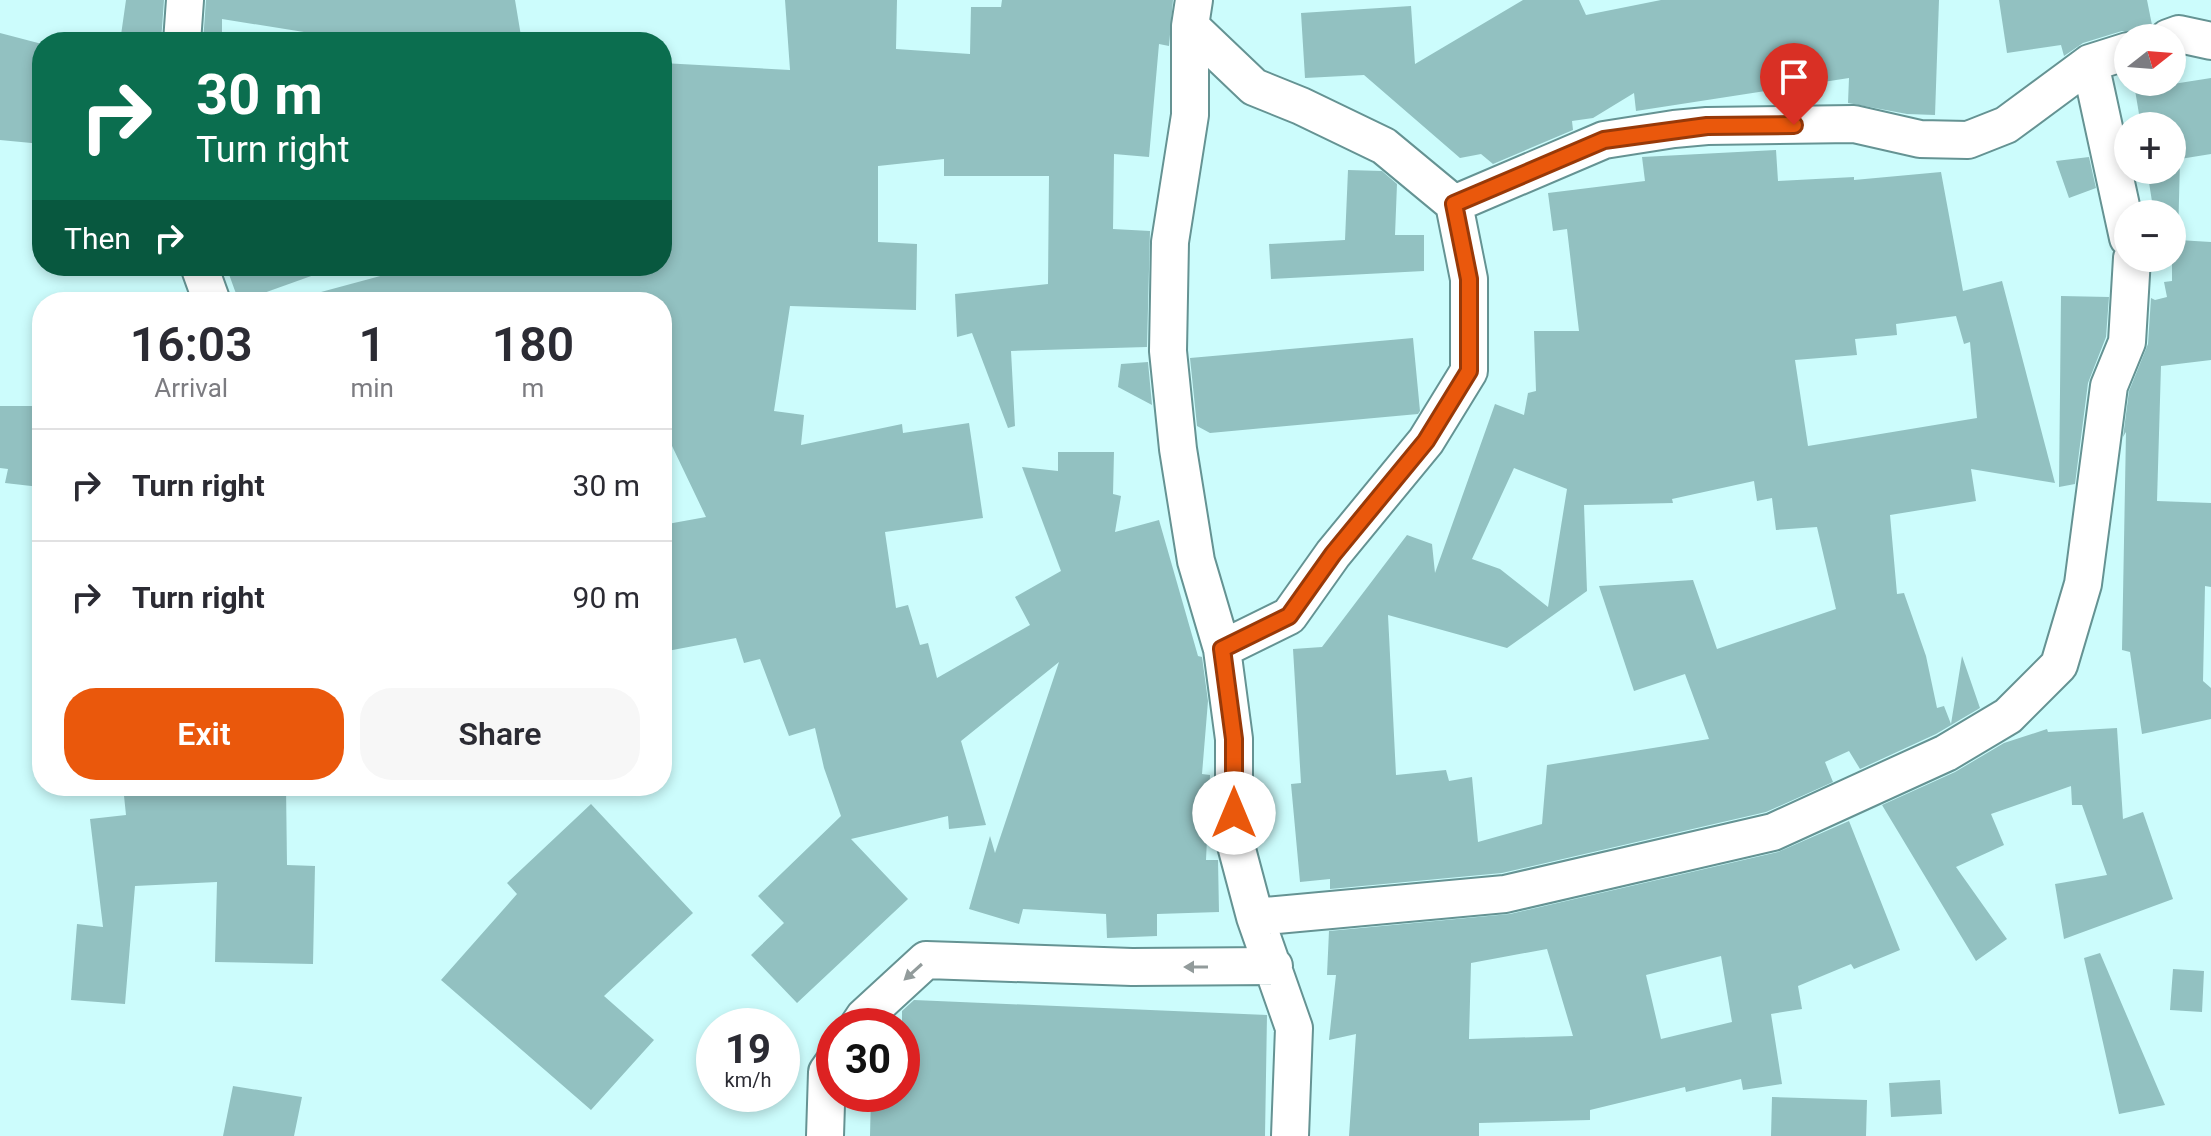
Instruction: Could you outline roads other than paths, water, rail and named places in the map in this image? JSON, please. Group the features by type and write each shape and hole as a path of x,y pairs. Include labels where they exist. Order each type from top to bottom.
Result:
{"street":[{"path":"183,32 185,0"},
{"path":"1192,13 1254,87 1384,146 1454,204 1469,279 1469,371 1426,441 1333,554 1289,616 1222,649"},
{"path":"1192,13 1190,115 1170,242 1168,351 1178,449 1196,561 1222,649 1234,739 1234,838 1255,917 1294,1028 1290,1136"},
{"path":"2186,36 2211,41"},
{"path":"1454,204 1604,140 1674,129 1854,124 1920,139 1968,140 2006,125 2090,63 2114,55"},
{"path":"2090,63 2120,200"},
{"path":"1255,917 1505,894 1773,832 1946,753 2008,716 2059,665 2083,584 2109,386 2127,342 2131,272"},
{"path":"874,1008 926,960 1132,967 1274,966"},
{"path":"825,1136 826,1112"}]}
